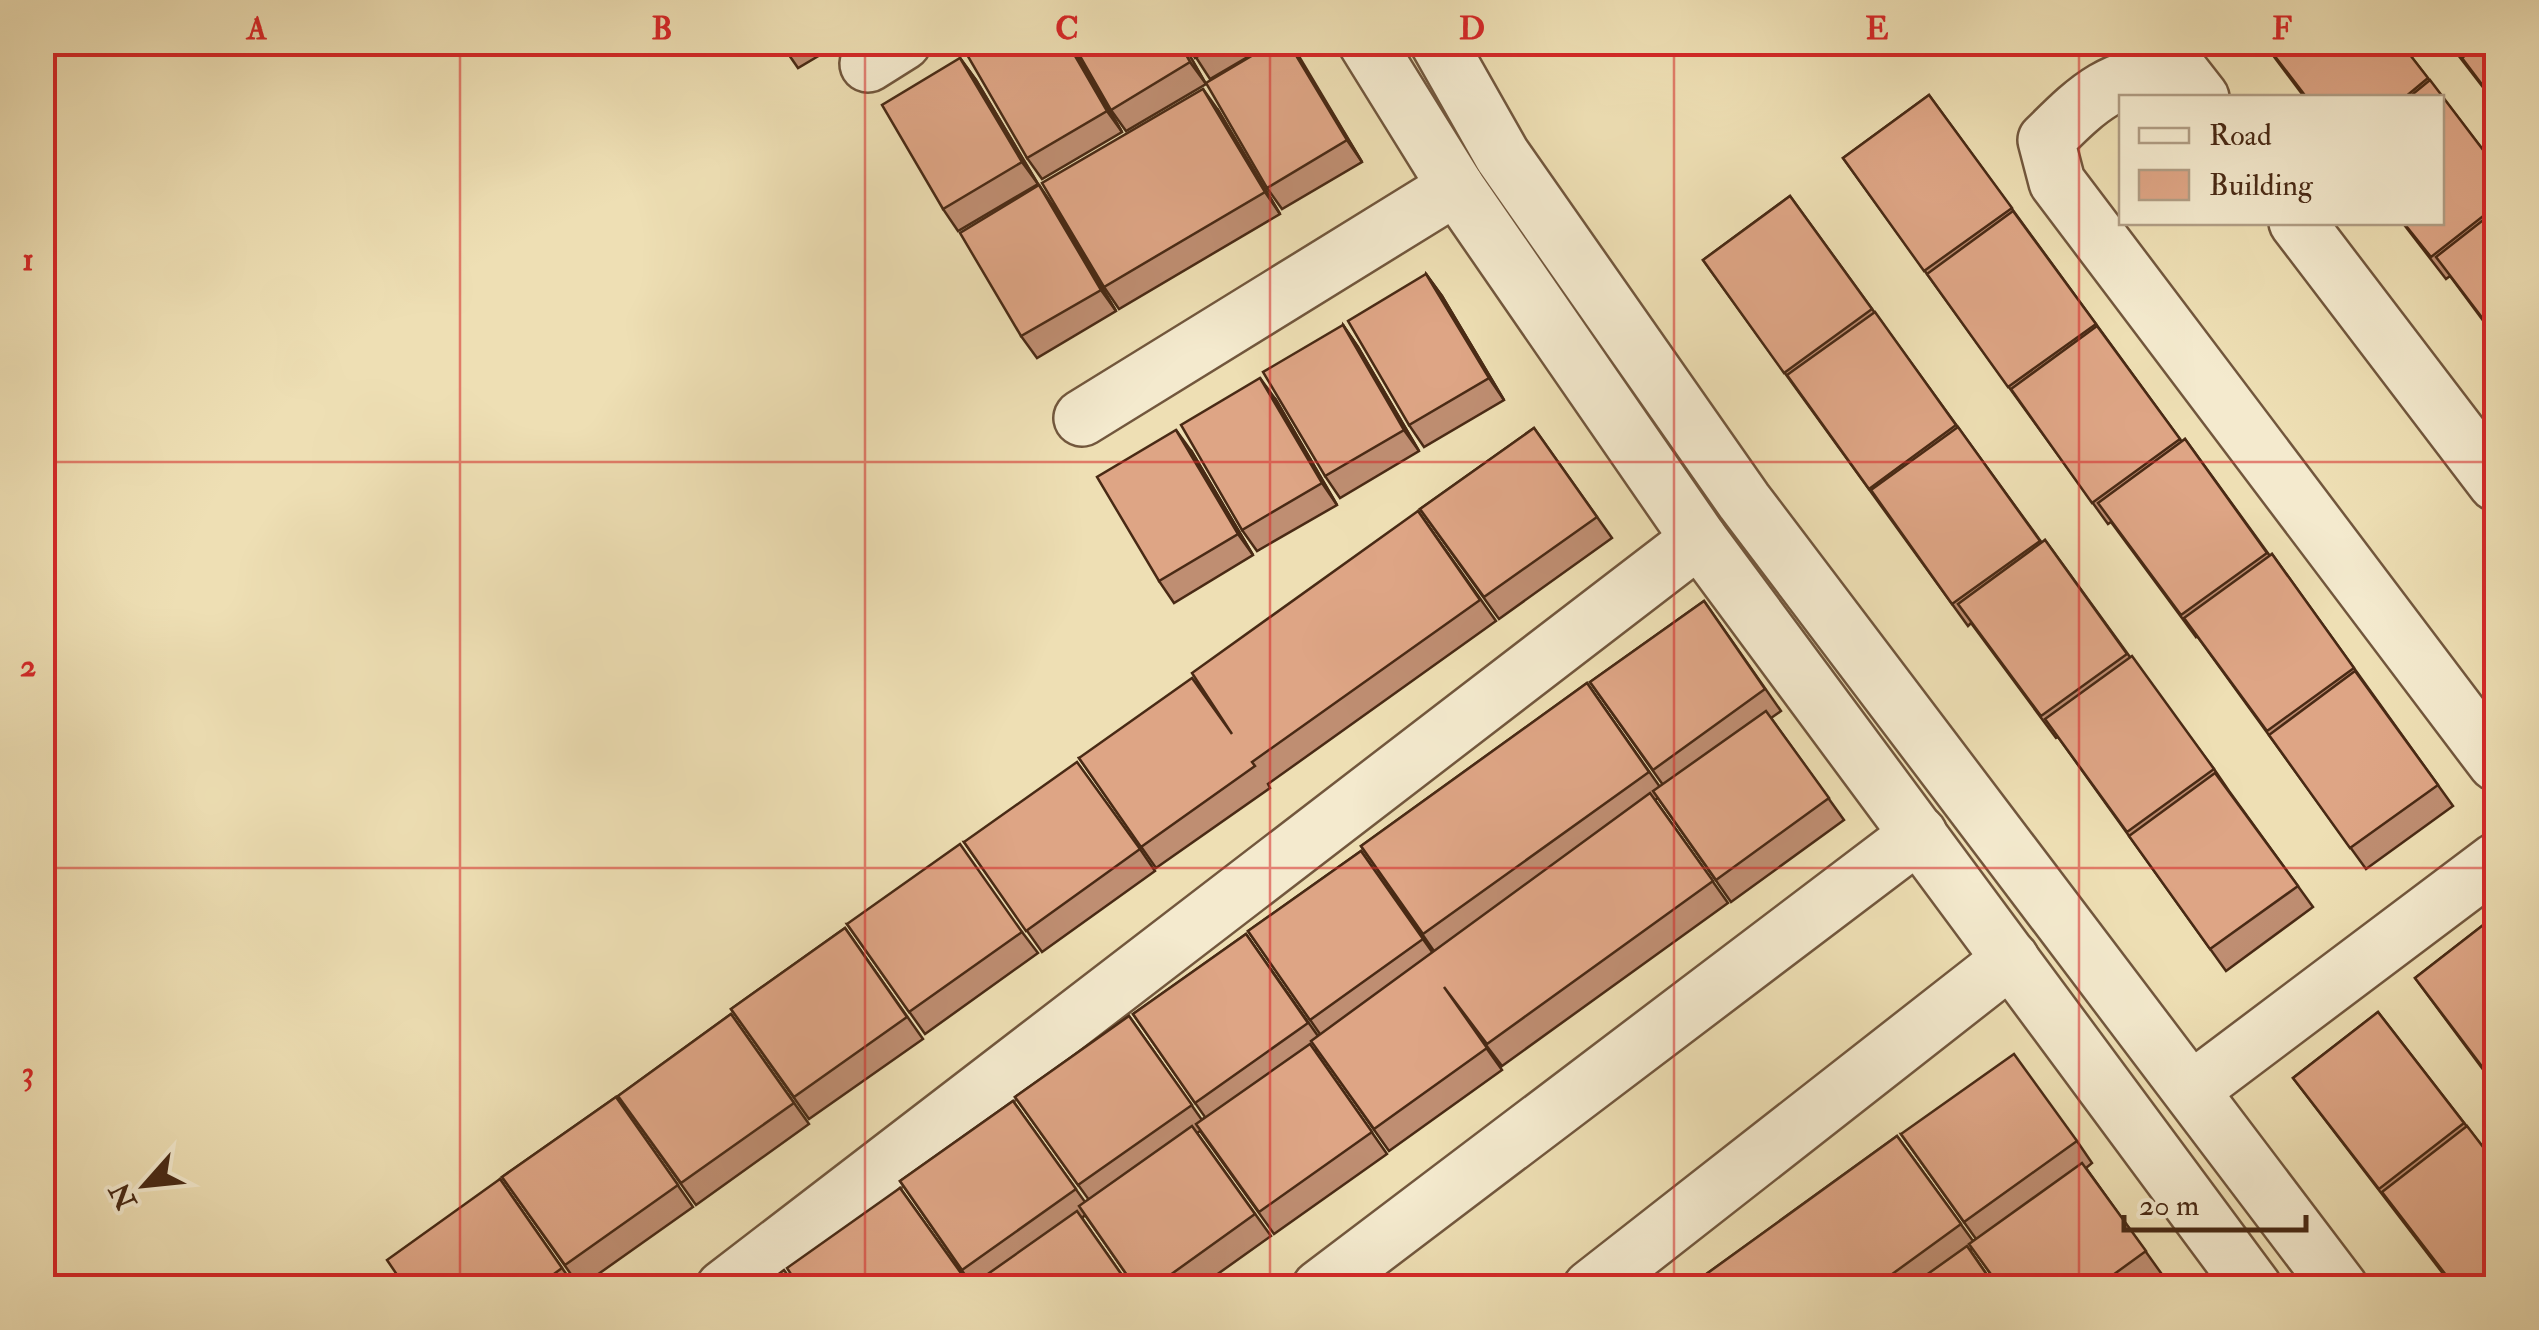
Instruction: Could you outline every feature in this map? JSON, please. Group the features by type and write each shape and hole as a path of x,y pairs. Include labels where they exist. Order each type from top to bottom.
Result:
{"street":[{"path":"1366,42 1456,187 1699,539 2254,1288"},
{"path":"1438,42 1502,155 1744,501 2340,1288"},
{"path":"2199,95 2176,66 2130,76 2090,96 2046,140 2058,182 2496,762"},
{"path":"1082,418 1456,187"},
{"path":"2299,225 2496,482"},
{"path":"724,1288 1699,539"},
{"path":"1320,1288 1919,834"},
{"path":"2192,1089 2496,860"},
{"path":"1591,1288 2011,959"}],"building":[{"path":"984,42 1067,42 1107,111 1027,158 966,53"},
{"path":"1072,42 1179,42 1190,62 1111,110"},
{"path":"1186,42 1221,42 1195,58"},
{"path":"1275,42 1288,42 1347,140 1267,188 1206,83"},
{"path":"2264,42 2400,42 2428,78 2408,95 2305,95"},
{"path":"2450,42 2478,42 2460,56"},
{"path":"2482,42 2496,42 2496,103 2462,58"},
{"path":"960,58 1022,162 943,209 882,105"},
{"path":"2430,80 2441,95 2412,95"},
{"path":"1203,89 1265,192 1104,287 1042,183"},
{"path":"1929,95 2012,208 1924,271 1843,158"},
{"path":"2444,98 2496,167 2496,206 2431,257 2405,225 2444,225"},
{"path":"1039,185 1101,290 1021,336 960,233"},
{"path":"1790,196 1872,309 1784,373 1703,260"},
{"path":"2496,210 2496,336 2436,257"},
{"path":"2013,211 2096,324 2008,387 1927,274"},
{"path":"1426,274 1489,378 1409,425 1348,321"},
{"path":"1875,312 1956,425 1869,489 1787,375"},
{"path":"1343,325 1404,430 1325,476 1263,372"},
{"path":"2097,326 2180,439 2092,503 2011,389"},
{"path":"1260,378 1322,483 1242,530 1181,425"},
{"path":"1958,427 2040,541 1952,604 1871,490"},
{"path":"1534,428 1597,517 1484,597 1420,509"},
{"path":"1176,430 1238,534 1159,581 1097,477"},
{"path":"2185,439 2267,553 2181,615 2098,503"},
{"path":"1418,511 1480,600 1252,762 1255,766 1141,847 1079,758 1192,678 1232,734 1192,673"},
{"path":"2045,540 2127,654 2041,716 1958,604"},
{"path":"2272,554 2354,668 2267,731 2184,618"},
{"path":"1704,601 1765,689 1653,770 1590,682"},
{"path":"2132,656 2214,769 2127,832 2045,719"},
{"path":"2355,671 2438,785 2350,848 2269,735"},
{"path":"1587,683 1649,772 1423,934 1361,846"},
{"path":"1766,711 1829,798 1716,880 1653,791"},
{"path":"1077,762 1140,849 1026,931 964,842"},
{"path":"2215,773 2298,886 2210,949 2129,836"},
{"path":"1650,793 1713,881 1487,1044 1444,987 1487,1048 1374,1129 1311,1041"},
{"path":"960,844 1022,932 909,1012 847,924"},
{"path":"1361,851 1423,939 1310,1020 1248,931"},
{"path":"2496,915 2496,1085 2415,978"},
{"path":"845,928 907,1017 794,1097 731,1009"},
{"path":"1246,934 1308,1023 1195,1103 1133,1014"},
{"path":"2378,1012 2464,1123 2379,1189 2293,1078"},
{"path":"731,1014 794,1103 681,1183 618,1096"},
{"path":"1129,1016 1192,1105 1078,1185 1015,1097"},
{"path":"1310,1044 1372,1132 1259,1212 1196,1124"},
{"path":"2014,1054 2077,1141 1964,1222 1901,1134"},
{"path":"616,1097 678,1185 565,1265 502,1177"},
{"path":"1013,1101 1076,1189 962,1270 900,1181"},
{"path":"1192,1126 1255,1214 1152,1288 1136,1288 1079,1206"},
{"path":"2467,1126 2496,1164 2496,1279 2485,1288 2456,1288 2382,1192"},
{"path":"1897,1136 1961,1224 1873,1288 1687,1288"},
{"path":"2082,1163 2146,1251 2095,1288 2001,1288 1969,1244"},
{"path":"500,1179 562,1268 535,1288 406,1288 387,1260"},
{"path":"900,1188 963,1276 946,1288 800,1288 787,1268"},
{"path":"1077,1211 1131,1288 968,1288"},
{"path":"1967,1246 1996,1288 1908,1288"},
{"path":"784,1270 797,1288 760,1288"}]}
